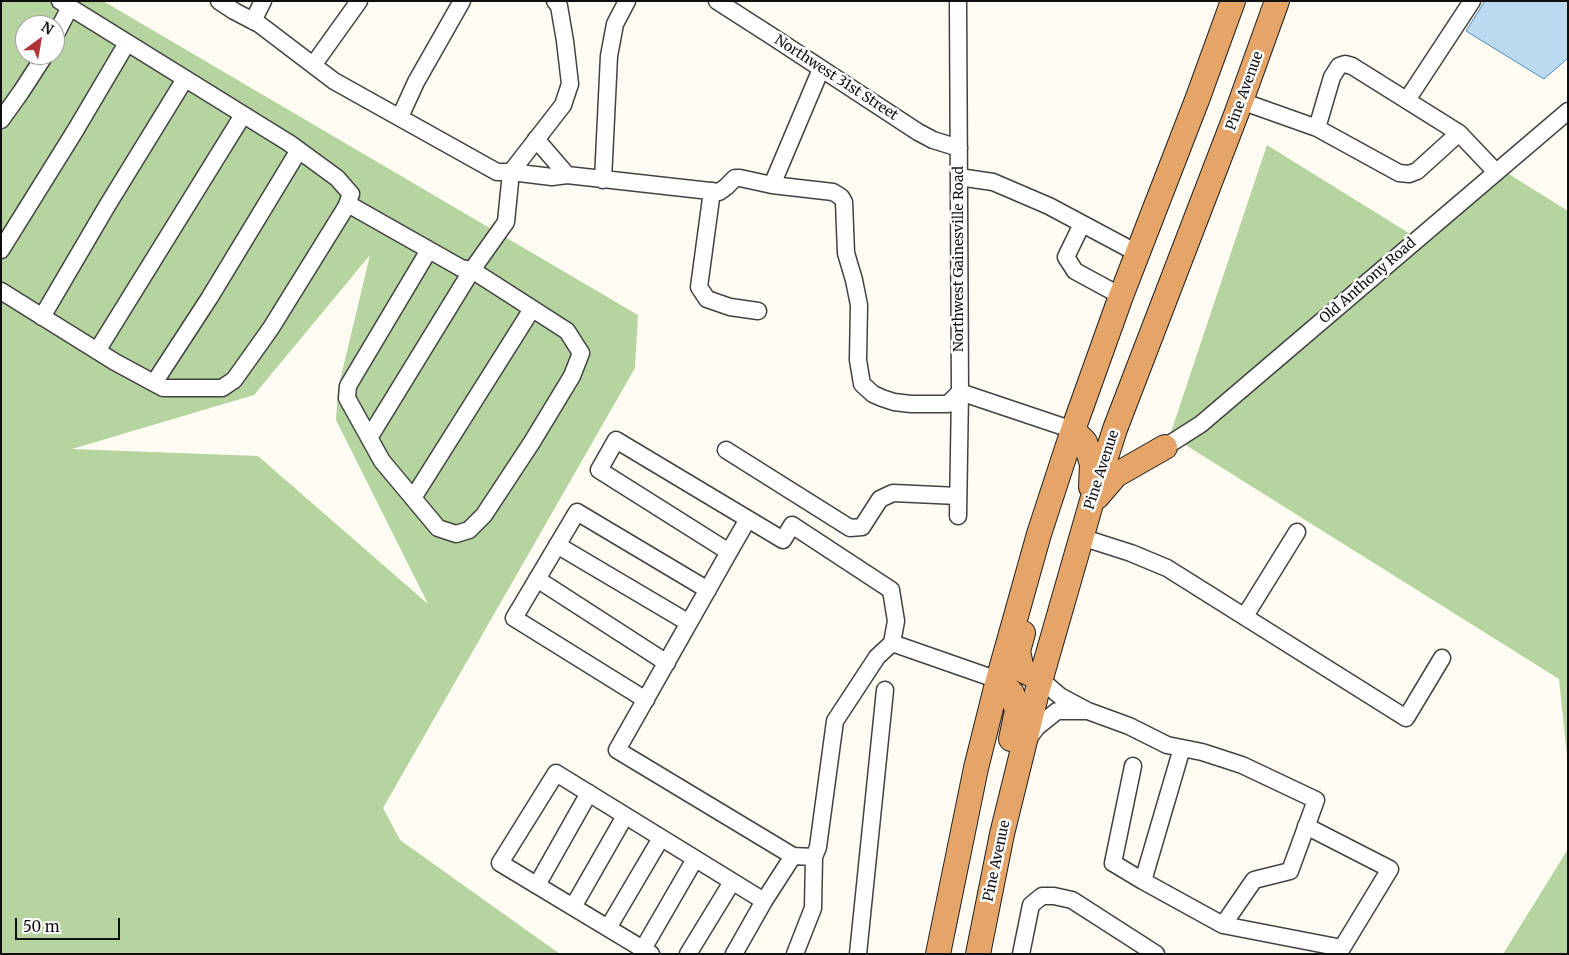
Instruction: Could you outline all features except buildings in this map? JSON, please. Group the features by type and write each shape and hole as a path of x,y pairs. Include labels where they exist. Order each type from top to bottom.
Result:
{"highway":[{"path":"938,954 959,844 998,680 1039,534 1073,430 1121,296 1233,1"},
{"name":"Pine Avenue","path":"978,954 1002,834 1040,679 1091,504 1115,429 1278,1"},
{"path":"1115,429 1127,442 1138,448 1165,447"},
{"path":"1073,430 1084,442 1092,464 1091,504"},
{"path":"1091,504 1116,475 1165,447"},
{"path":"1039,534 1046,544 1046,559 1018,651 1022,670 1040,679"},
{"path":"988,906 981,872 1017,711 1012,693 998,680"}],"street":[{"path":"220,1 253,21 314,64 334,81 400,116 497,172 552,177 567,175 712,191 722,190 735,178 772,185 833,192 841,197 844,202 846,253 859,306 858,360 862,384 867,390 894,402 911,404 948,404 960,392 1073,430"},
{"path":"253,21 263,1"},
{"path":"314,64 359,1"},
{"path":"400,116 416,82 462,1"},
{"path":"369,438 472,270 506,222 511,172 563,105 570,84 559,6 556,1"},
{"path":"603,180 609,56 615,24 627,1"},
{"name":"Northwest 31st Street","path":"717,1 918,132 933,140 959,148"},
{"name":"Northwest Gainesville Road","path":"958,1 960,392 958,516"},
{"path":"1407,100 1472,1"},
{"path":"1,291 98,351 163,388 222,388 234,380 272,328 348,204 351,194 337,178 299,150 65,4"},
{"path":"1,250 75,131 126,43"},
{"path":"1317,128 1332,77 1339,66 1345,64 1352,66 1459,134 1496,172"},
{"path":"1,120 39,65"},
{"path":"772,185 821,69"},
{"path":"42,317 107,206 185,80"},
{"path":"1241,100 1317,128 1400,173 1409,174 1417,171 1459,134"},
{"name":"Old Anthony Road","path":"1165,447 1201,424 1568,111"},
{"path":"98,351 243,115"},
{"path":"536,139 567,175"},
{"path":"154,383 210,297 299,150"},
{"path":"959,177 993,182 1049,206 1137,254"},
{"path":"712,191 699,287 707,299 730,308 758,311"},
{"path":"348,204 461,268 472,270 567,331 581,354 572,376 532,442 484,515 469,530 456,534 438,528 382,461 347,398 348,386 429,250"},
{"path":"1082,224 1066,257 1076,271 1121,296"},
{"path":"413,498 532,309"},
{"path":"729,552 599,470 616,440 783,540 792,525 891,590 896,621 892,643 877,656 834,721 818,847 814,857 813,908 797,954"},
{"path":"726,450 850,528 862,527 880,499 893,493 958,496"},
{"path":"646,700 514,618 577,512 708,590"},
{"path":"748,519 618,750 793,856 814,857"},
{"path":"1244,616 1297,532"},
{"path":"1081,537 1131,553 1166,568 1406,718 1442,658"},
{"path":"557,545 689,623"},
{"path":"537,579 667,663"},
{"path":"892,643 998,680"},
{"path":"1040,679 1060,696 1088,711 1129,726 1167,745 1202,752 1242,765 1316,800 1290,871 1254,880 1223,925"},
{"path":"858,954 885,690"},
{"path":"1024,743 1037,727 1058,711 1088,711"},
{"path":"1143,881 1182,748"},
{"path":"1133,766 1113,863 1223,925 1342,948 1390,870 1306,826"},
{"path":"695,859 647,951 500,863 556,773 764,901"},
{"path":"537,885 589,794"},
{"path":"573,907 625,816"},
{"path":"608,928 661,838"},
{"path":"734,954 764,901 793,856"},
{"path":"688,954 732,882"},
{"path":"1021,954 1031,906 1042,896 1054,896 1072,900 1156,954"}],"green space":[{"path":"1,1 103,1 638,315 635,368 383,808 400,840 560,954 1,954","holes":["370,255 338,389 336,420 428,604 258,456 72,449 254,395"]},
{"path":"1267,145 1412,235 1197,418 1170,435"},
{"path":"1507,173 1568,211 1568,766 1559,679 1184,444"},
{"path":"1568,849 1568,954 1503,954"}],"water":[{"path":"1485,1 1568,1 1568,58 1544,79 1466,31"}]}
